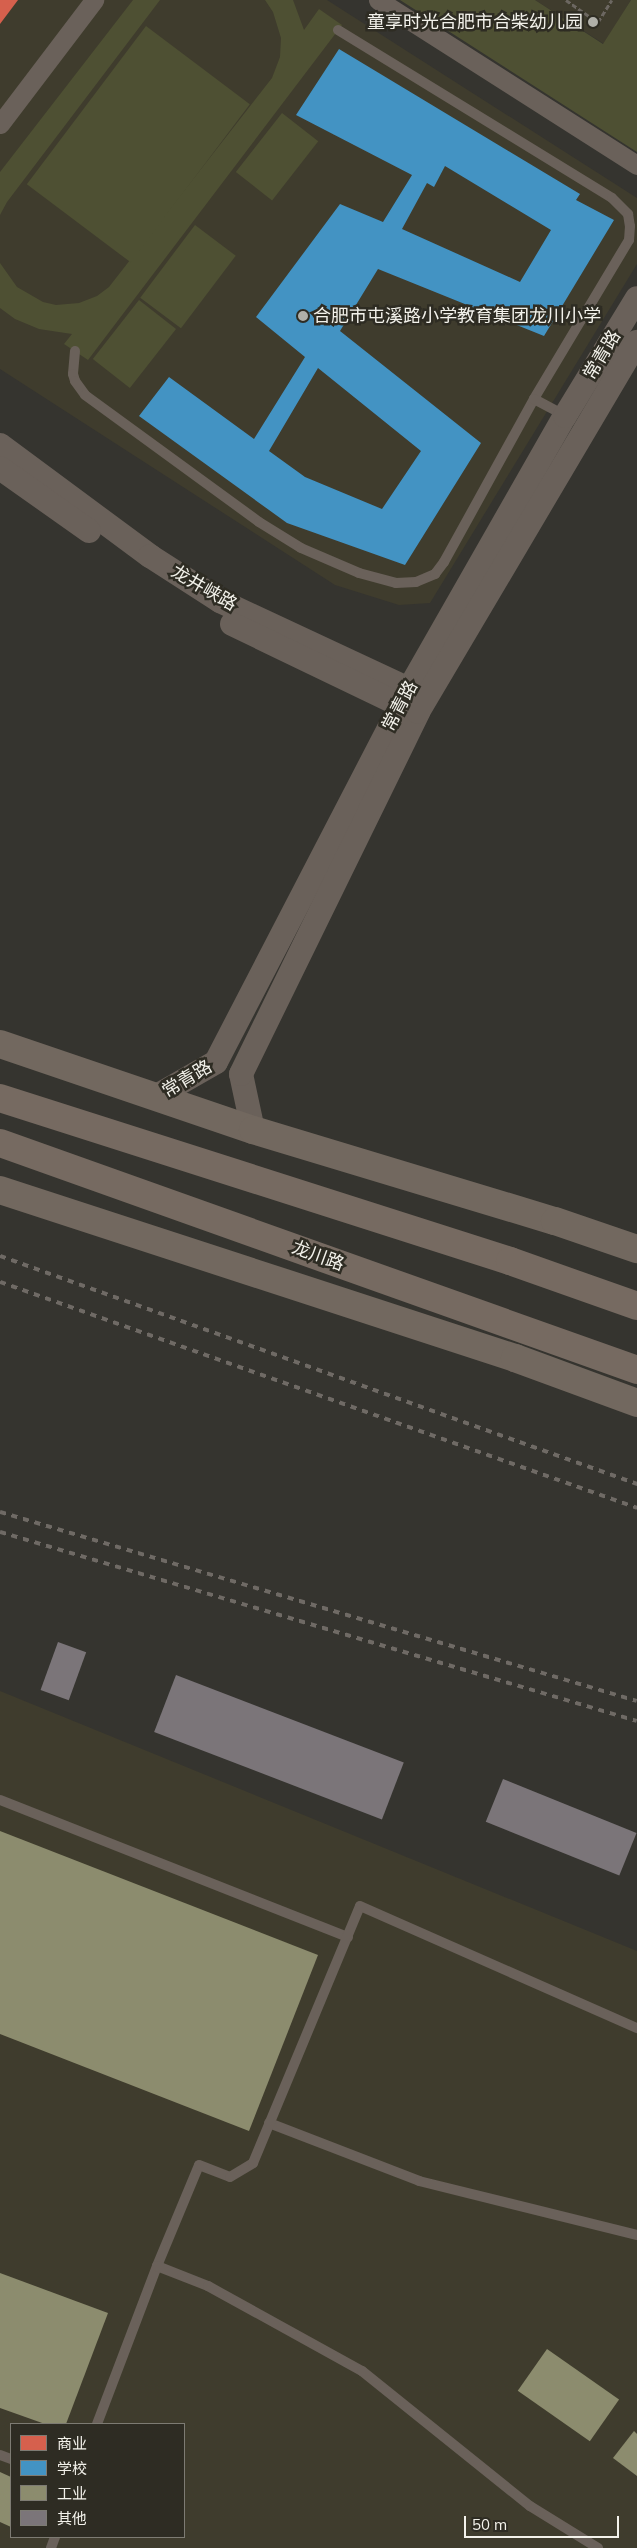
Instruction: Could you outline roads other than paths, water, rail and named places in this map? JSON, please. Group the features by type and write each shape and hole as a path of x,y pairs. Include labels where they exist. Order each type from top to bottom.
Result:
{"highway":[{"path":"0,1098 510,1261 637,1306"},
{"name":"龙川路","path":"0,1143 637,1370"}],"main road":[{"path":"0,1044 253,1130 555,1221 637,1249"},
{"name":"龙川路","path":"0,1190 515,1358 637,1403"}],"street":[{"path":"0,124 94,0"},
{"path":"378,0 637,165"},
{"name":"常青路","path":"155,1097 216,1062 414,700 576,421 637,298"},
{"name":"常青路","path":"576,421 637,342"},
{"name":"龙井峡路","path":"0,446 150,556 220,601 414,700"},
{"name":"龙井峡路","path":"0,468 159,580 212,614 414,700"},
{"name":"常青路","path":"253,1130 241,1074 414,700"}],"lane":[{"path":"75,351 73,374 75,381 85,394 259,522 301,548 359,573 396,583 416,582 435,574 534,399 629,240 630,226 625,210 612,198 338,30"},
{"path":"534,399 576,421"},
{"path":"0,1800 348,1936"},
{"path":"97,2423 157,2266 199,2165 230,2176 253,2163 360,1906 637,2028"},
{"path":"269,2123 419,2181 637,2235"},
{"path":"157,2266 208,2286 362,2371 530,2506 598,2548"}],"railway":[{"path":"0,1256 637,1484"},
{"path":"0,1282 637,1508"},
{"path":"0,1512 637,1701"},
{"path":"0,1532 637,1721"}],"place":[{"name":"童享时光合肥市合柴幼儿园","path":"593,22"},
{"name":"合肥市屯溪路小学教育集团龙川小学","path":"303,316"}]}
